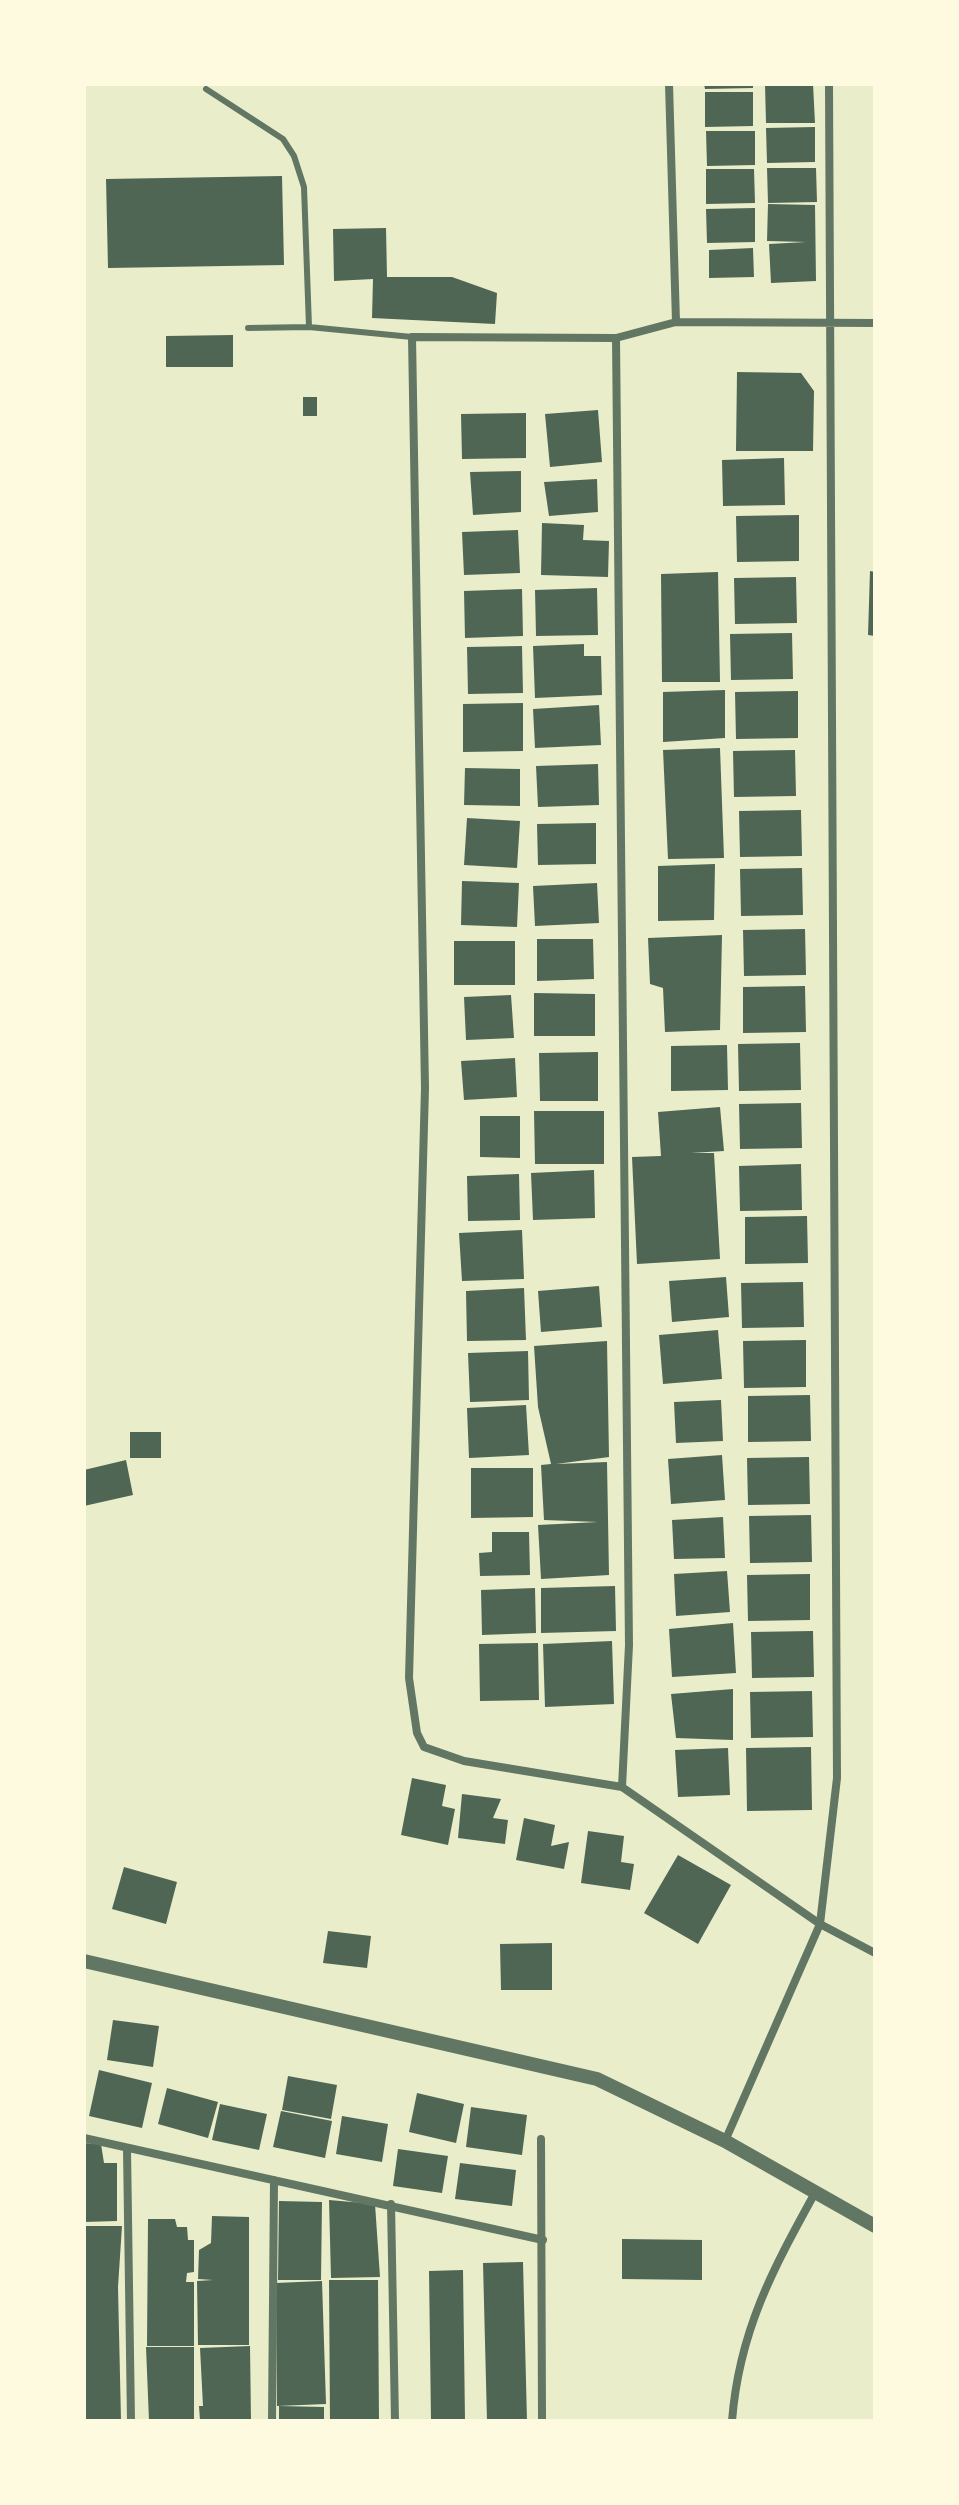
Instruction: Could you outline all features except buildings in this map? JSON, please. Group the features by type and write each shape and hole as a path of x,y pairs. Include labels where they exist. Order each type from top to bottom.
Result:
{"street":[{"path":"669,84 676,322"},
{"path":"725,2141 820,1924 837,1778 829,84"},
{"path":"875,323 676,322 616,338 412,337 425,1088 409,1678 415,1719 424,1747 441,1754 622,1787 820,1924 875,1953"},
{"path":"616,338 629,1645 622,1787"},
{"path":"84,1961 597,2079 725,2141 875,2226"},
{"path":"84,2138 543,2240"},
{"path":"541,2139 542,2421"},
{"path":"127,2149 131,2421"},
{"path":"272,2421 274,2180"},
{"path":"732,2421 735,2388 752,2317 816,2190"},
{"path":"391,2204 395,2421"}],"lane":[{"path":"206,89 283,139 294,156 304,187 309,327"},
{"path":"248,328 309,327 412,337"}]}
